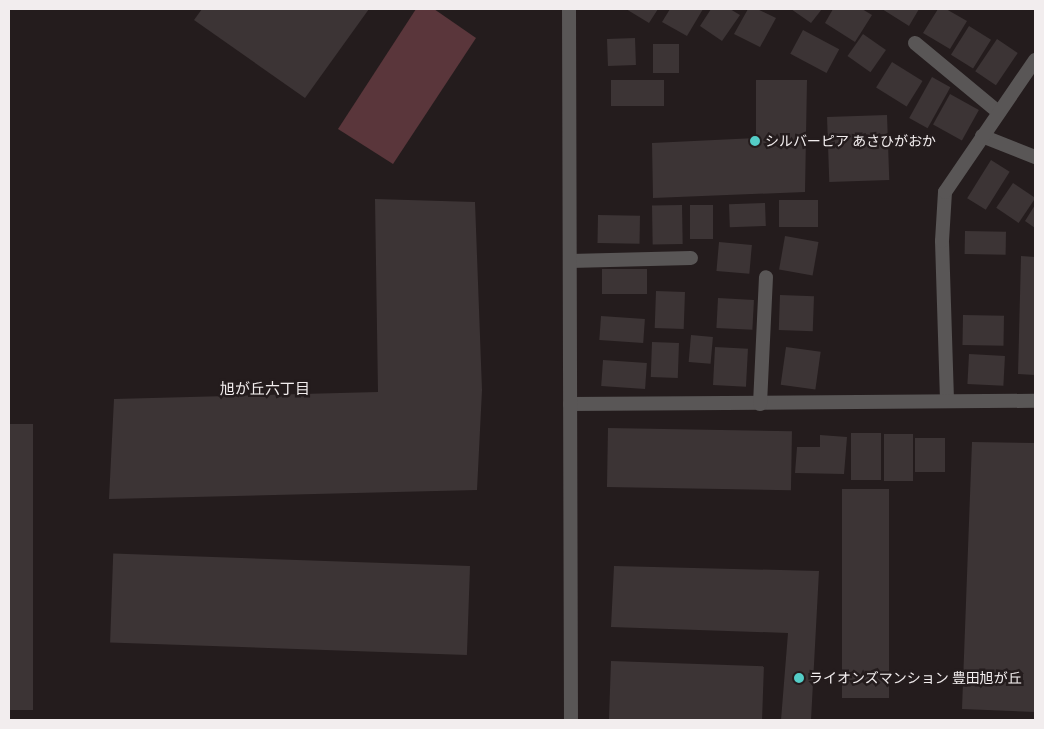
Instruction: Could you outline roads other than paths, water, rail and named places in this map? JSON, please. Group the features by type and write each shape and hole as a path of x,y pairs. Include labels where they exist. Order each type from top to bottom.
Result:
{"street":[{"path":"569,9 571,720"},
{"path":"915,43 998,112"},
{"path":"946,400 942,241 945,192 1035,60"},
{"path":"982,136 1035,157"},
{"path":"570,261 692,258"},
{"path":"760,404 766,277"},
{"path":"570,404 760,404 946,400 1035,401"}],"place":[{"name":"シルバーピア あさひがおか","path":"755,141"},
{"name":"ライオンズマンション 豊田旭が丘","path":"799,678"}],"district":[{"name":"旭が丘六丁目","path":"265,389"}]}
